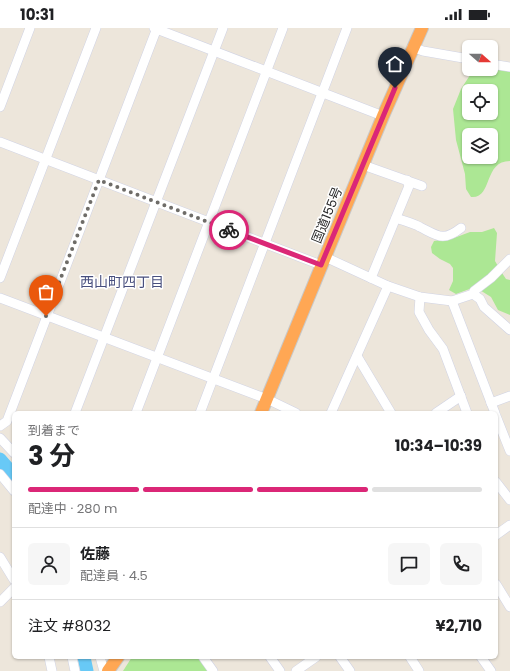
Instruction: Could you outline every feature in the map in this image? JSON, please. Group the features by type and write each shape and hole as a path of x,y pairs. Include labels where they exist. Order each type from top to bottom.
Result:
{"highway":[{"name":"国道155号","path":"262,411 383,116 412,47 422,28"},
{"path":"108,671 117,659"}],"street":[{"path":"0,107 4,85 30,28"},
{"path":"0,278 96,28"},
{"path":"0,426 7,422 156,28 383,116"},
{"path":"76,411 222,28"},
{"path":"137,411 283,28"},
{"path":"201,411 347,28"},
{"path":"412,47 423,51 462,59"},
{"path":"498,65 510,67"},
{"path":"0,142 265,244 323,261 420,297 452,301 473,294 474,291 491,278 510,259"},
{"path":"363,165 422,186"},
{"path":"371,278 409,186 407,180"},
{"path":"396,218 440,237 454,234 461,228"},
{"path":"332,411 388,286"},
{"path":"473,294 480,299 484,307 510,330"},
{"path":"420,297 419,312 429,330 443,349 466,411"},
{"path":"0,298 267,400 292,411"},
{"path":"452,301 494,411"},
{"path":"357,356 391,411"},
{"path":"439,411 461,396"},
{"path":"491,403 510,396"},
{"path":"498,421 510,451"},
{"path":"0,438 12,451"},
{"path":"0,474 12,489"},
{"path":"498,485 510,500"},
{"path":"498,534 510,526"},
{"path":"0,557 12,577"},
{"path":"498,587 510,608"},
{"path":"0,602 12,590"},
{"path":"49,659 52,671"},
{"path":"72,659 75,671"},
{"path":"101,659 104,671"},
{"path":"205,659 213,671"},
{"path":"271,659 280,671"},
{"path":"296,671 313,659"},
{"path":"341,659 350,671"},
{"path":"411,659 419,671"},
{"path":"482,659 491,671"}],"green space":[{"path":"498,67 510,69 510,161 501,163 496,167 483,192 478,196 471,197 466,189 462,164 498,164 498,128 462,128 462,163 456,140 453,109 462,87 462,120 498,120 498,84 464,84 469,76 498,76"},
{"path":"494,228 497,233 495,261 506,279 510,280 510,315 498,310 491,297 475,287 456,294 449,290 453,281 453,268 450,264 432,253 431,247 434,241 454,238 470,232 482,232"},
{"path":"131,659 200,659 209,671 123,671"}],"waterway":[{"path":"0,459 12,473"},
{"path":"84,659 87,671"}],"way so far":[{"path":"46,316 99,180 229,230"}],"district":[{"name":"西山町四丁目","path":"122,282"}],"route":[{"path":"229,230 321,265 395,88"}]}
